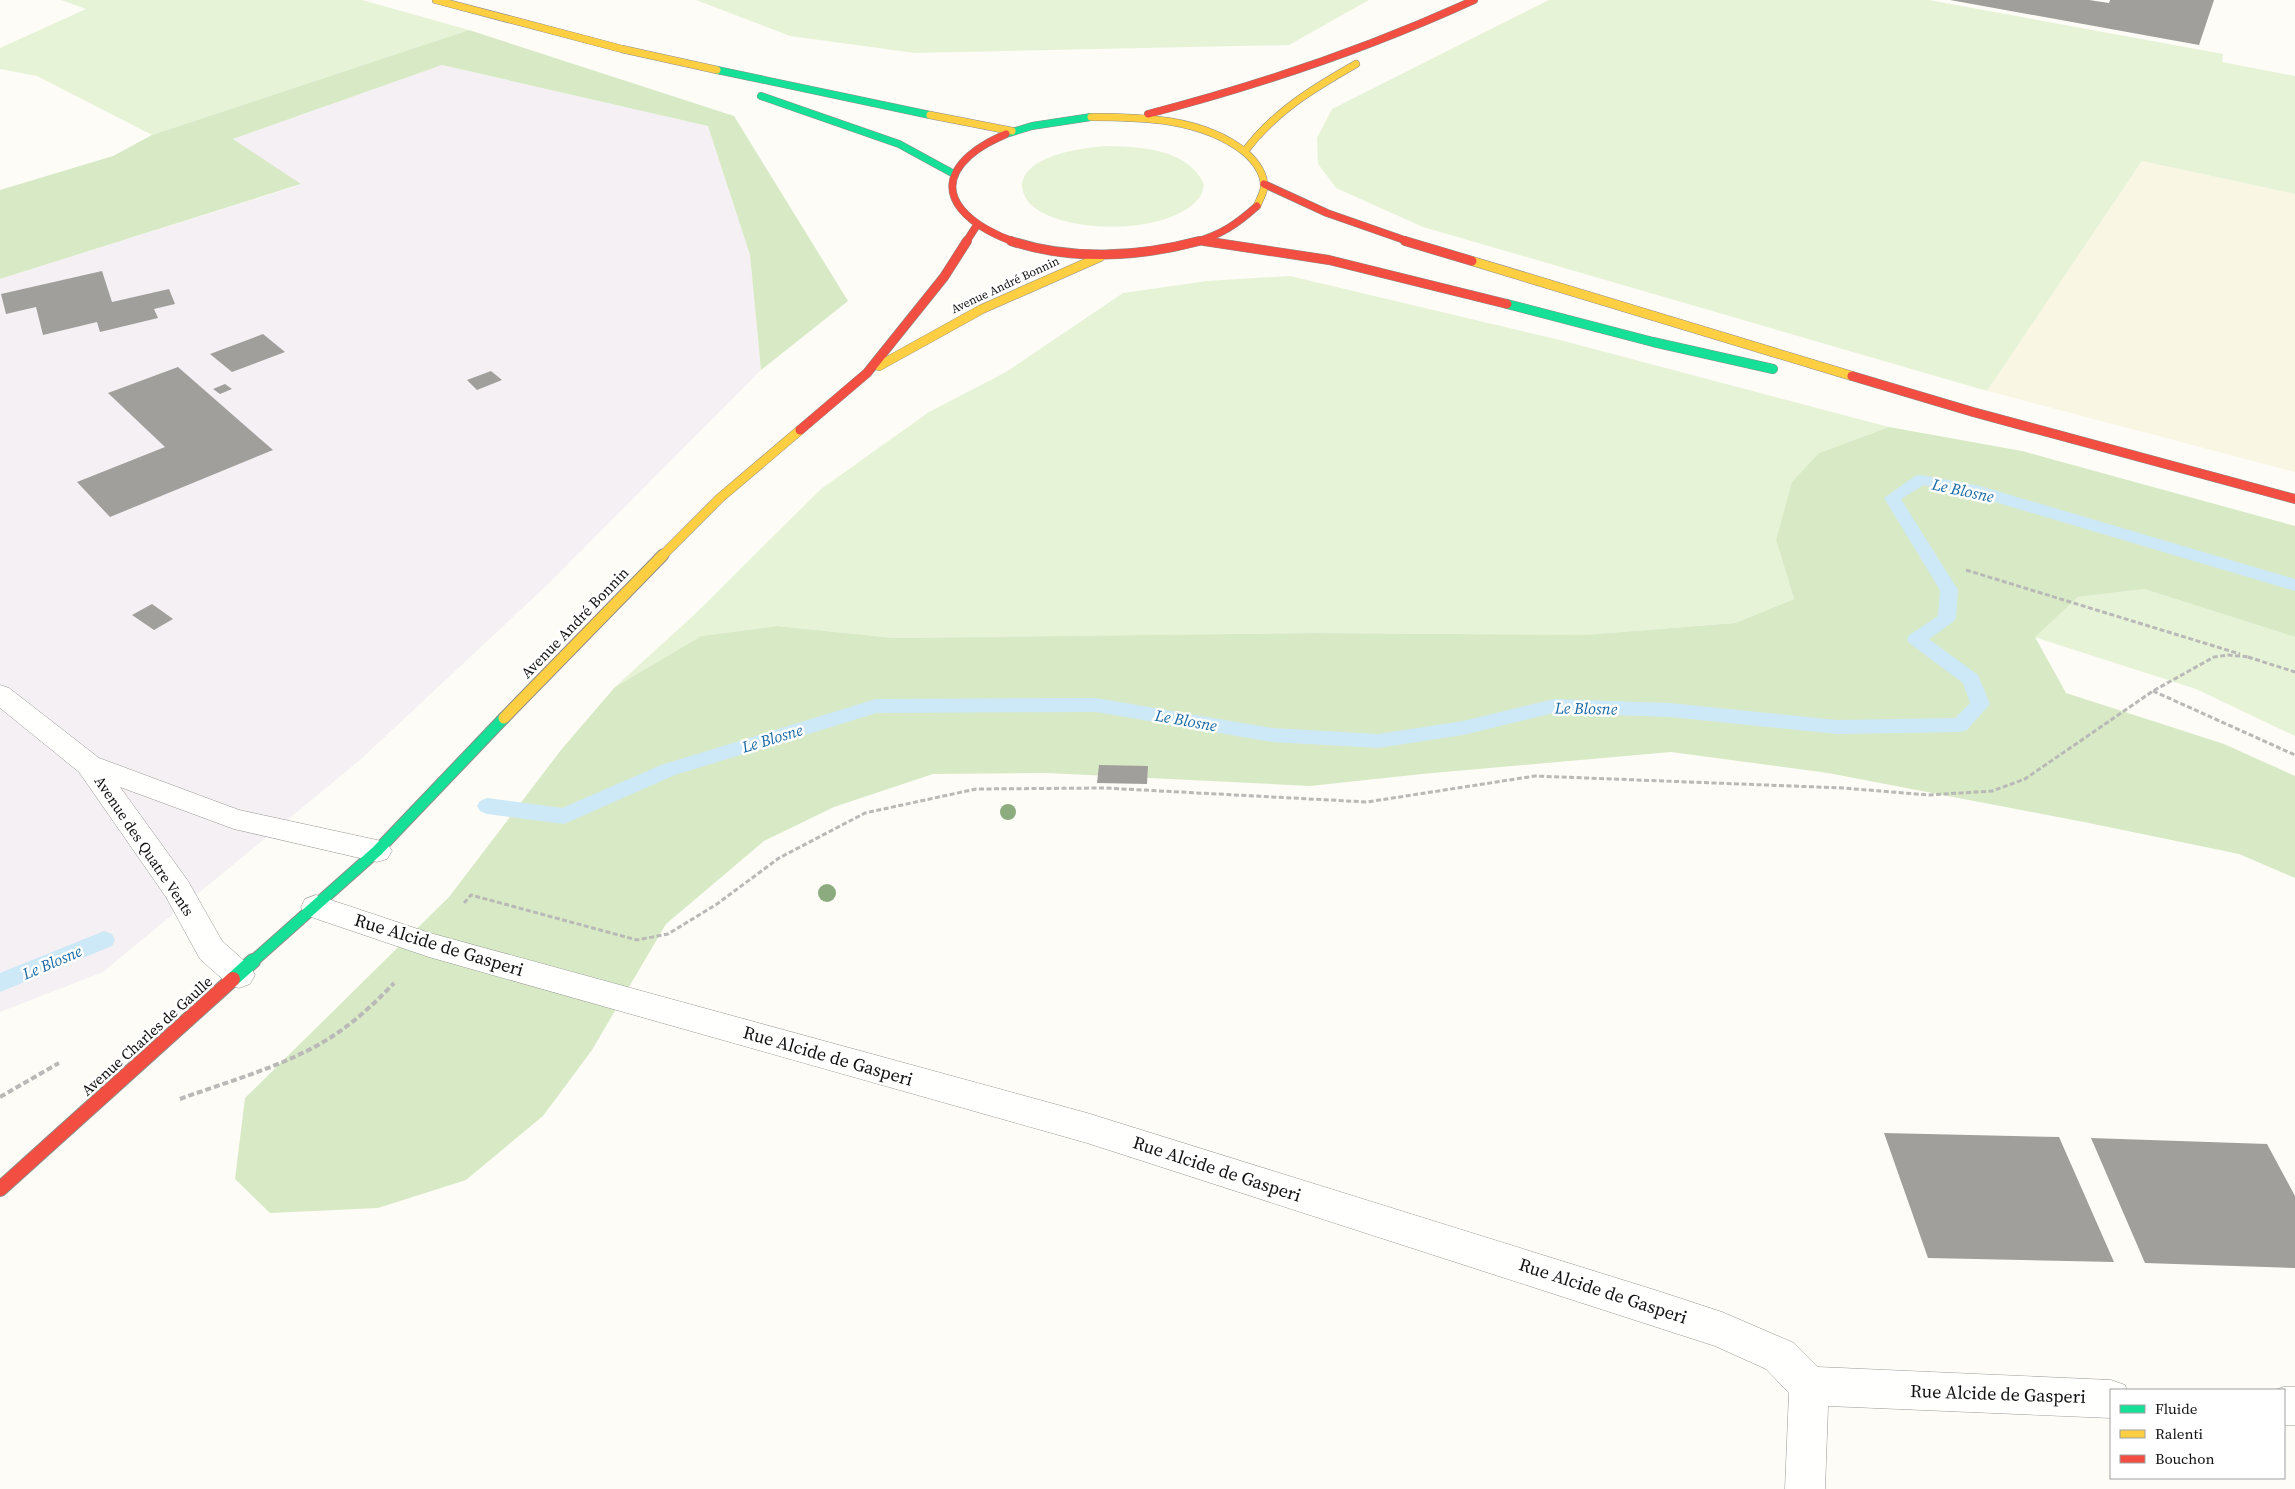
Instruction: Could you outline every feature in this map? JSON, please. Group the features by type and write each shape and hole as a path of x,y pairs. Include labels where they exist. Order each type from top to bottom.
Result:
{"main road":[{"path":"436,0 622,50 861,102 1012,131"},
{"path":"1245,151 1254,134 1281,108 1428,22 1474,0"},
{"path":"1134,117 1231,93 1275,79 1428,22"},
{"path":"622,50 723,83"},
{"path":"750,92 899,144 954,174"},
{"path":"1134,117 1178,123 1206,132 1245,151 1262,172 1264,184 1261,200 1248,215 1228,229 1202,241 1156,252 1105,255 1067,253 1032,247 1002,238 977,225 959,209 951,191 954,174 966,157 986,143 1012,131 1050,122 1075,119 1134,117"},
{"path":"1264,184 1326,214 1392,237 1973,412 2295,499"},
{"name":"Avenue André Bonnin","path":"316,907 377,851 594,624 720,498 867,373 944,277 977,225"},
{"path":"1202,241 1329,260 1653,342 1789,372"},
{"name":"Avenue André Bonnin","path":"867,373 982,308 1105,255"},
{"path":"1818,378 1973,412"},
{"name":"Avenue Charles de Gaulle","path":"0,1189 316,907"}],"street":[{"path":"0,694 89,765"},
{"name":"Avenue des Quatre Vents","path":"89,765 234,819 377,851"},
{"name":"Avenue des Quatre Vents","path":"89,765 177,889 211,950 239,975"},
{"name":"Rue Alcide de Gasperi","path":"316,907 429,944 1087,1128 1649,1306 1722,1330 1780,1356 1809,1386 2110,1399"},
{"path":"1805,1489 1809,1386"}],"path":[{"path":"1966,570 2295,672"},
{"path":"128,1073 172,1102 294,1057 342,1030 378,1000 471,895 637,940 668,934 717,904 779,858 865,813 976,789 1105,788 1367,802 1535,776 1746,784 1929,795 1992,792 2025,779 2153,691 2214,657 2228,655 2250,657"},
{"path":"2153,691 2295,755"}],"shaded area":[{"path":"442,65 708,126 750,255 761,370 545,587 360,760 103,972 0,1012 0,279 300,185 233,139"},
{"path":"2142,161 2295,194 2295,472 1987,391"}],"green space":[{"path":"61,0 362,0 469,30 152,135 37,76 0,69 0,48 86,9"},
{"path":"696,0 1369,0 1289,45 915,53 790,36"},
{"path":"1549,0 1929,0 2223,54 2222,62 2295,76 2295,194 2142,161 1987,391 1423,227 1336,188 1318,164 1317,138 1332,109"},
{"path":"469,30 734,116 848,301 761,370 750,255 708,126 442,65 233,139 301,184 0,279 0,190 113,156 152,135"},
{"path":"1106,146 1148,149 1175,156 1196,172 1204,184 1201,195 1185,210 1165,219 1117,227 1091,226 1068,222 1047,215 1027,201 1022,185 1025,175 1033,167 1056,155"},
{"path":"1290,276 1560,340 1889,427 1819,453 1776,540 1794,599 1735,623 1583,635 1316,633 895,638 777,626 701,636 615,687 695,614 821,489 929,412 1006,372 1123,293 1207,281"},
{"path":"1889,427 2022,451 2295,526 2295,637 2144,589 2078,597 2035,637 2066,693 2224,744 2295,776 2295,878 2239,854 2089,823 1828,773 1671,752 1310,786 1047,773 933,774 834,807 764,841 666,924 592,1050 543,1116 466,1180 378,1208 270,1213 235,1179 245,1098 449,897 561,750 615,687 701,636 777,626 895,638 1316,633 1583,635 1735,623 1794,599 1776,540 1792,482 1819,453"},
{"path":"2144,589 2295,637 2295,736 2196,689 2034,637 2078,597"}],"building":[{"path":"1950,0 2089,0 2109,3 2110,0 2214,0 2199,45"},
{"path":"102,271 112,302 169,289 175,304 154,309 158,318 100,332 97,322 43,335 36,307 6,314 1,294"},
{"path":"263,334 285,352 232,372 210,354"},
{"path":"178,367 273,450 110,517 77,482 165,447 108,393"},
{"path":"491,371 502,380 477,390 467,380"},
{"path":"225,384 232,389 220,394 213,389"},
{"path":"152,604 173,619 154,630 132,615"},
{"path":"1099,765 1148,766 1147,784 1097,783"},
{"path":"1884,1133 2059,1137 2114,1262 1928,1258"},
{"path":"2091,1138 2267,1144 2295,1196 2295,1268 2145,1263"}],"waterway":[{"name":"Le Blosne","path":"487,806 564,816 668,770 876,706 1096,705 1272,735 1378,741 1463,728 1554,706 1670,710 1837,727 1960,725 1980,704 1971,680 1916,639 1947,618 1949,590 1892,498 1921,480 1974,490 2295,585"},
{"name":"Le Blosne","path":"0,983 104,940"}],"traffic: fast":[{"path":"717,70 930,115"},
{"path":"761,96 899,144 954,174"},
{"path":"1006,134 1032,126 1091,117"},
{"path":"1507,304 1653,342 1773,369"},
{"path":"233,979 377,851 504,718"}],"traffic: slow":[{"path":"436,0 622,49 717,70"},
{"path":"1245,151 1256,136 1281,111 1310,91 1356,64"},
{"path":"930,115 1012,131"},
{"path":"1091,117 1120,117 1168,121 1183,124 1220,137 1238,147 1252,158 1261,172 1264,188 1257,206"},
{"path":"879,366 982,309 1100,257"},
{"path":"1472,261 1852,376"},
{"path":"504,718 594,624 720,498 800,430"}],"traffic: jam":[{"path":"1148,114 1273,79 1314,65 1395,35 1474,0"},
{"path":"1006,134 985,144 969,156 958,169 953,183 954,197 962,211 976,225 998,237 1025,246 1058,252 1095,254 1134,253 1172,248 1207,239 1236,225 1257,206"},
{"path":"1264,184 1327,213 1391,237 1472,261"},
{"path":"800,430 867,373 944,277 977,225"},
{"path":"1202,241 1329,260 1507,304"},
{"path":"1852,376 1973,412 2295,499"},
{"path":"0,1189 233,979"}]}
